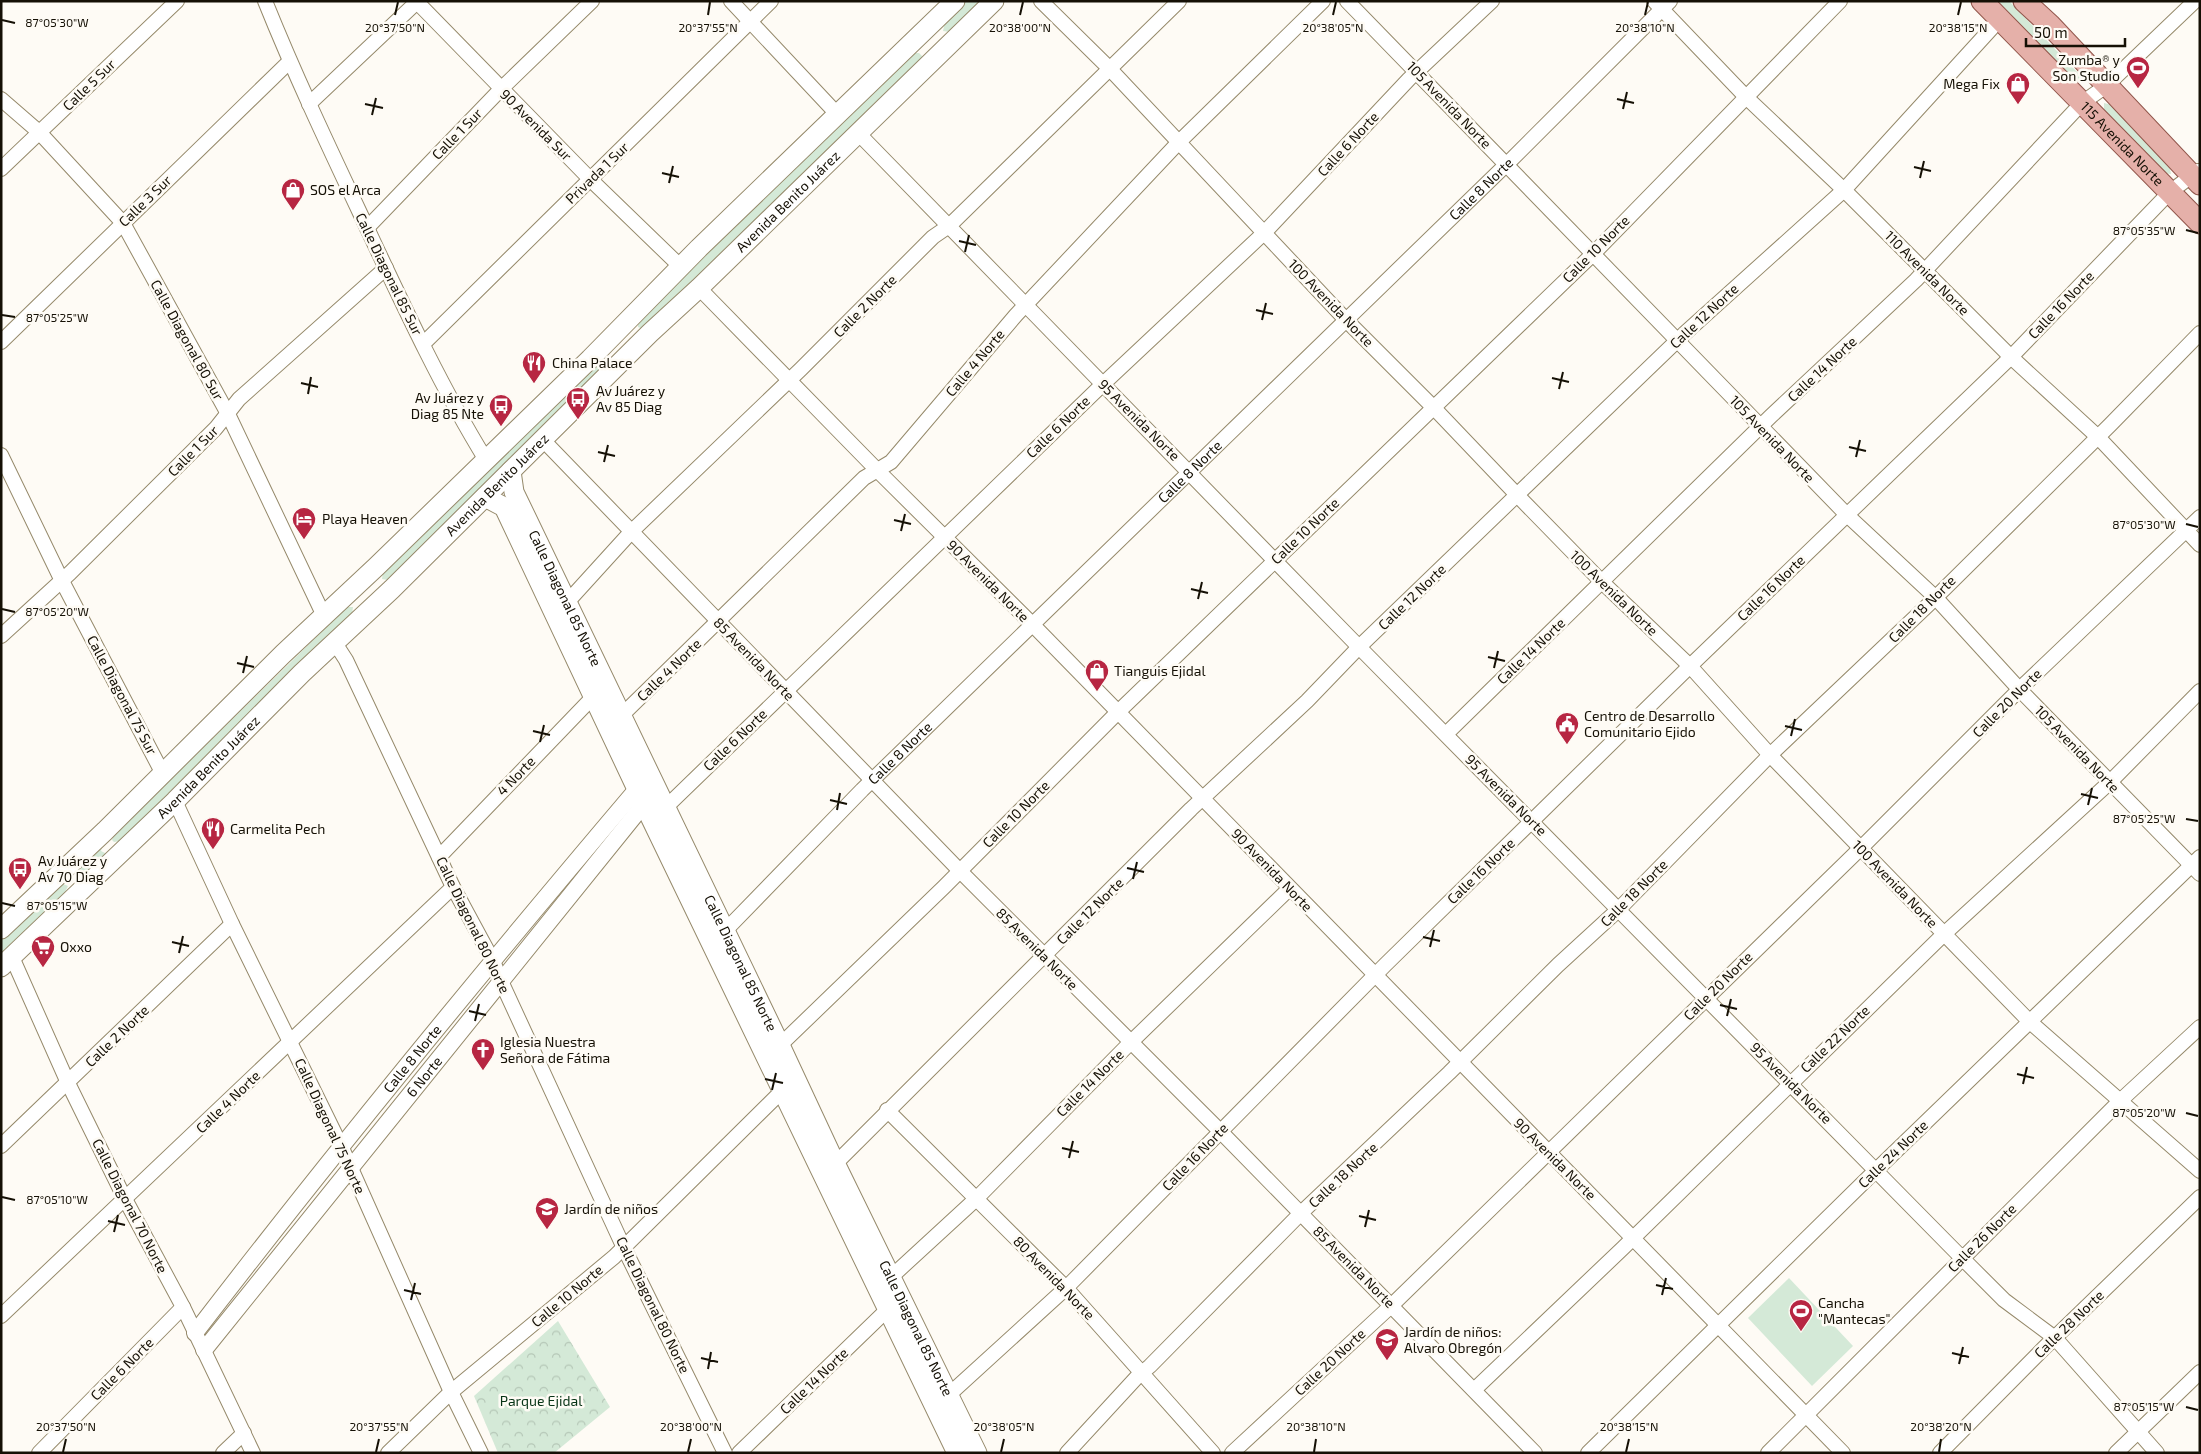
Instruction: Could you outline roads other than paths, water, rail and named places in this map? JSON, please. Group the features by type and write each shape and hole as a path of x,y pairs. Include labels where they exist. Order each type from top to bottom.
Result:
{"main road":[{"name":"Avenida Benito Juárez","path":"1,929 105,831 955,1"},
{"name":"Avenida Benito Juárez","path":"7,962 175,801 302,673 392,589 650,333 699,288 994,1"},
{"name":"115 Avenida Norte","path":"1982,1 2200,223"},
{"name":"115 Avenida Norte","path":"2024,1 2050,25 2106,86 2197,177"},
{"path":"938,18 940,37 952,40"},
{"path":"911,44 928,50 928,66"},
{"path":"634,314 633,330 650,333"},
{"path":"590,359 602,362 605,365 604,379"},
{"name":"Calle Diagonal 85 Norte","path":"511,471 514,492 594,696 641,796 719,938 774,1051 829,1169 888,1309 943,1401 977,1453"},
{"name":"Calle Diagonal 85 Norte","path":"485,497 504,507 621,716 665,808 719,938"},
{"path":"376,567 378,581 392,589"},
{"path":"340,600 356,602 358,605 355,624"},
{"path":"105,831 105,846 121,852"},
{"path":"57,877 65,878 72,882 73,898"},
{"name":"Calle Diagonal 85 Norte","path":"774,1051 784,1090 890,1278 943,1401 957,1453"}],"street":[{"name":"Calle 5 Sur","path":"1,168 176,1"},
{"name":"Calle Diagonal 85 Sur","path":"265,1 289,62 386,268 423,344 486,460"},
{"name":"Calle 1 Sur","path":"367,228 501,89 592,1"},
{"path":"731,1 838,115"},
{"name":"Privada 1 Sur","path":"423,344 771,1"},
{"name":"100 Avenida Norte","path":"1041,1 1109,68 1346,320 1602,582 1690,666 1770,755 2029,1021 2200,1171"},
{"name":"Calle 2 Norte","path":"561,608 631,532 933,237 949,226 1179,1"},
{"name":"Calle 4 Norte","path":"621,716 864,478 891,462 1016,315 1178,143 1323,1"},
{"name":"105 Avenida Norte","path":"1347,1 1760,427 1847,515 1935,597 2020,690 2110,782 2197,866"},
{"name":"Calle 6 Norte","path":"665,808 1103,384 1265,232 1417,72 1492,1"},
{"name":"Calle 10 Norte","path":"774,1051 1117,713 1593,254 1840,1"},
{"name":"Calle 14 Norte","path":"1446,734 1760,427 1925,270 2082,102 2106,86 2195,1"},
{"name":"90 Avenida Sur","path":"417,2 591,180 681,267"},
{"path":"309,104 417,2"},
{"name":"110 Avenida Norte","path":"1662,4 1746,97 1844,190 2011,357 2098,437 2200,545"},
{"name":"Calle 8 Norte","path":"719,938 872,781 1507,164 1662,4"},
{"name":"Calle 12 Norte","path":"829,1169 1203,799 1307,701 1360,647 1677,341 1844,190 2000,19"},
{"name":"Calle 3 Sur","path":"1,342 289,62"},
{"name":"Calle Diagonal 80 Sur","path":"1,99 39,132 123,223 228,414 324,616"},
{"name":"95 Avenida Norte","path":"858,133 1618,910 1962,1258 2004,1300 2056,1338 2137,1433 2157,1453"},
{"name":"Calle 16 Norte","path":"943,1401 1066,1288 1375,974 1690,666 2011,357 2170,192 2197,177"},
{"name":"Calle 1 Sur","path":"1,636 62,580 228,414 239,399 386,268"},
{"name":"90 Avenida Norte","path":"699,288 878,471 1032,624 1289,889 1375,974 1843,1453"},
{"name":"Calle 18 Norte","path":"1067,1453 1143,1372 1301,1213 1618,910 1770,755 1935,597 2098,437 2200,333"},
{"name":"85 Avenida Norte","path":"543,440 959,870 1392,1305 1535,1453"},
{"name":"Calle Diagonal 75 Sur","path":"1,455 62,580 163,774"},
{"name":"Calle 20 Norte","path":"1232,1453 1392,1305 2020,690 2200,517"},
{"name":"Calle Diagonal 80 Norte","path":"335,643 346,660 453,887 493,961 500,982 624,1248 725,1453"},
{"name":"Calle 22 Norte","path":"1474,1390 1633,1238 1790,1082 1944,934 2110,782 2200,691"},
{"name":"4 Norte","path":"439,857 594,696"},
{"name":"Calle 8 Norte","path":"195,1333 502,948 641,796"},
{"name":"6 Norte","path":"204,1350 500,982 641,796"},
{"name":"Calle Diagonal 75 Norte","path":"175,801 232,924 342,1148 450,1392 481,1453"},
{"name":"Calle 24 Norte","path":"1588,1453 2029,1021 2197,866"},
{"name":"Calle 4 Norte","path":"1,1316 453,887"},
{"name":"Calle 14 Norte","path":"890,1278 976,1199 1130,1043 1289,889"},
{"name":"Calle 2 Norte","path":"1,1146 232,924"},
{"name":"Calle Diagonal 70 Norte","path":"7,962 125,1200 183,1307 253,1453"},
{"name":"Calle 26 Norte","path":"1768,1453 2120,1101 2200,1027"},
{"name":"Calle 10 Norte","path":"388,1453 450,1392 624,1248 784,1090"},
{"name":"80 Avenida Norte","path":"887,1110 1066,1288 1143,1372 1213,1453"},
{"name":"Calle 28 Norte","path":"1940,1453 2200,1197"},
{"name":"Calle 6 Norte","path":"39,1453 183,1307"},
{"name":"Calle 14 Norte","path":"739,1453 888,1309"},
{"path":"2116,1453 2200,1372"},
{"path":"223,1453 244,1433"}],"place":[{"name":"Zumba® y Son Studio","path":"2138,89"},
{"name":"Mega Fix","path":"2018,105"},
{"name":"SOS el Arca","path":"293,211"},
{"name":"China Palace","path":"534,384"},
{"name":"Av Juárez y Av 85 Diag","path":"578,420"},
{"name":"Av Juárez y Diag 85 Nte","path":"501,427"},
{"name":"Playa Heaven","path":"304,540"},
{"name":"Tianguis Ejidal","path":"1097,692"},
{"name":"Centro de Desarrollo Comunitario Ejido","path":"1567,745"},
{"name":"Carmelita Pech","path":"213,850"},
{"name":"Av Juárez y Av 70 Diag","path":"20,890"},
{"name":"Oxxo","path":"43,968"},
{"name":"Iglesia Nuestra Señora de Fátima","path":"483,1071"},
{"name":"Jardín de niños","path":"547,1230"},
{"name":"Cancha \"Mantecas\"","path":"1801,1332"},
{"name":"Jardín de niños: Alvaro Obregón","path":"1387,1361"}],"park label":[{"name":"Parque Ejidal","path":"541,1401"}]}
